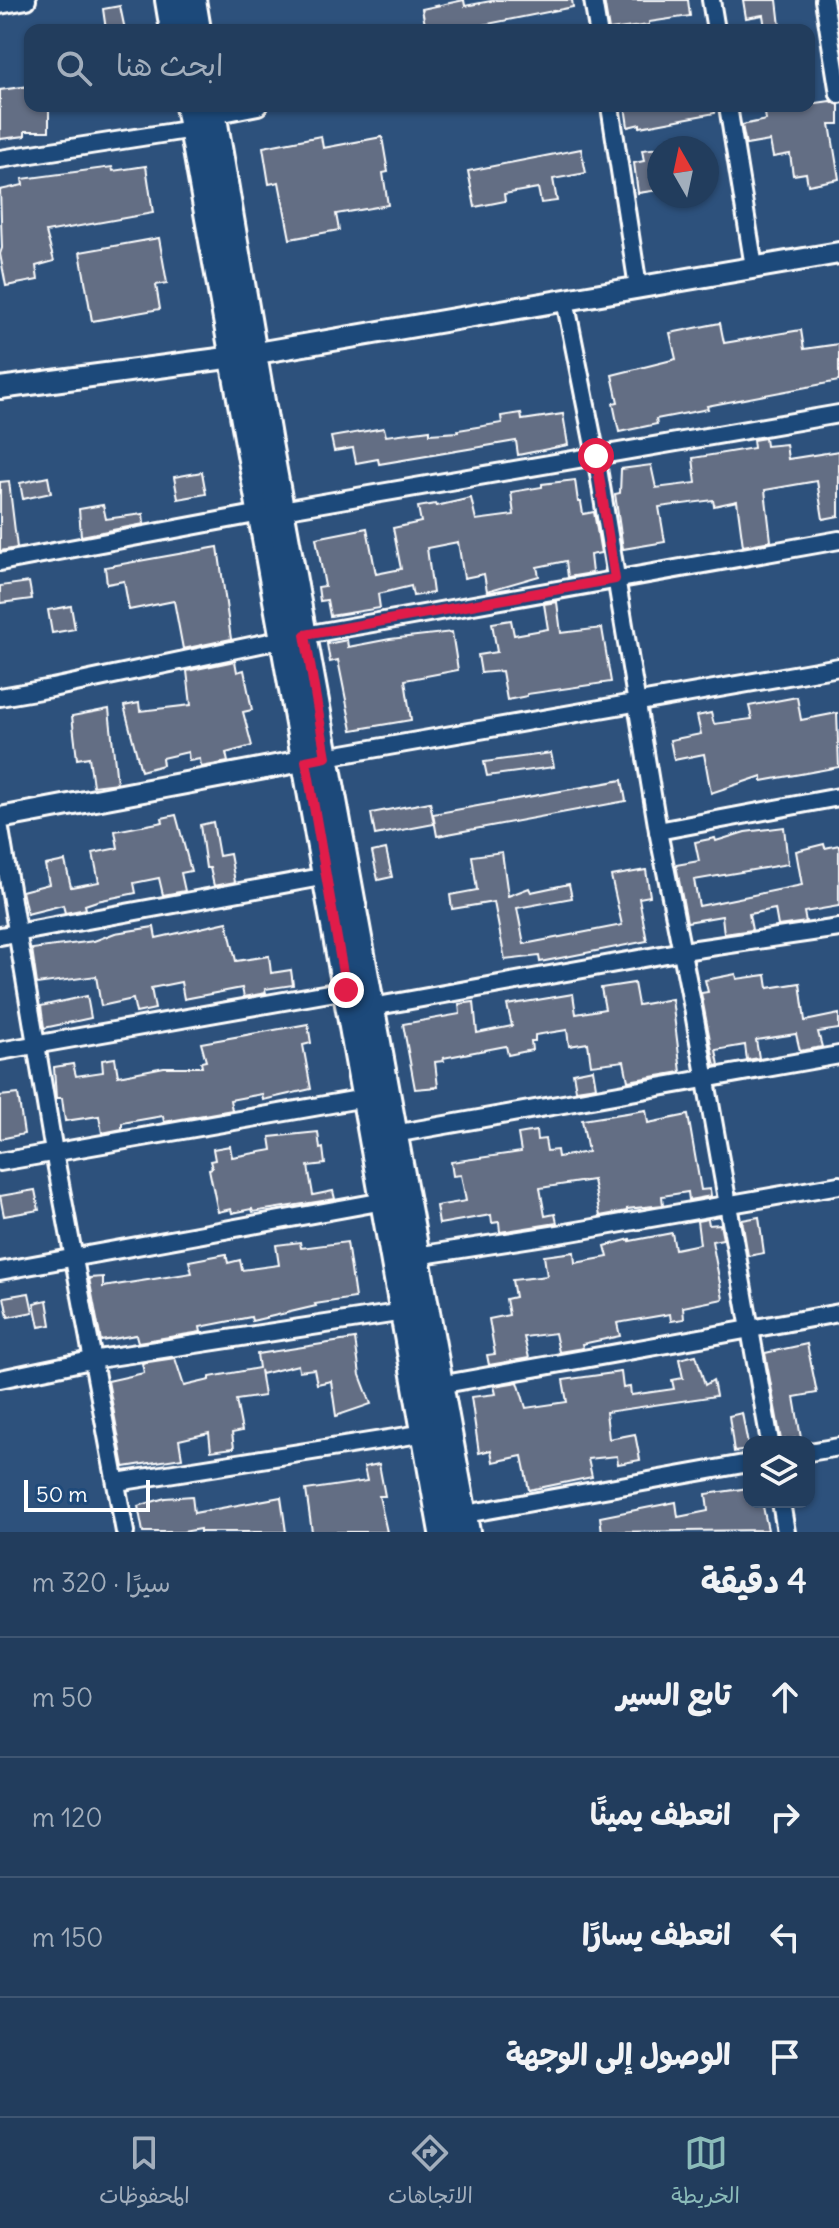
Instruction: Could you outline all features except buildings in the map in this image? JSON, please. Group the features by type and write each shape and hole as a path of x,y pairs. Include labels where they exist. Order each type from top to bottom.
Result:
{"main road":[{"path":"169,0 173,24"},
{"path":"192,0 196,24"},
{"path":"201,114 316,759 372,1007 439,1385 453,1524"},
{"path":"316,759 327,876 365,1098 426,1433 453,1524"}],"street":[{"path":"0,5 27,0"},
{"path":"593,0 597,24"},
{"path":"711,0 715,24"},
{"path":"824,0 839,94"},
{"path":"611,112 638,287"},
{"path":"729,112 754,267"},
{"path":"0,159 201,114"},
{"path":"0,388 244,355 839,253"},
{"path":"565,300 596,456 658,831 683,951 769,1436"},
{"path":"0,562 839,414"},
{"path":"0,697 294,637 839,540"},
{"path":"0,818 839,667"},
{"path":"658,831 839,797"},
{"path":"0,829 8,934 37,1044 91,1360 125,1532"},
{"path":"8,934 327,876"},
{"path":"372,1007 683,951 839,928"},
{"path":"0,1051 346,990"},
{"path":"394,1134 839,1055"},
{"path":"0,1162 365,1098"},
{"path":"416,1256 839,1185"},
{"path":"0,1271 384,1201"},
{"path":"0,1379 91,1360 404,1312"},
{"path":"439,1385 839,1313"},
{"path":"117,1482 426,1433"},
{"path":"815,1451 839,1447"},
{"path":"453,1524 743,1464"},
{"path":"782,1508 786,1532"}],"route":[{"path":"346,990 306,761 326,757 305,635 615,579 596,456"}]}
